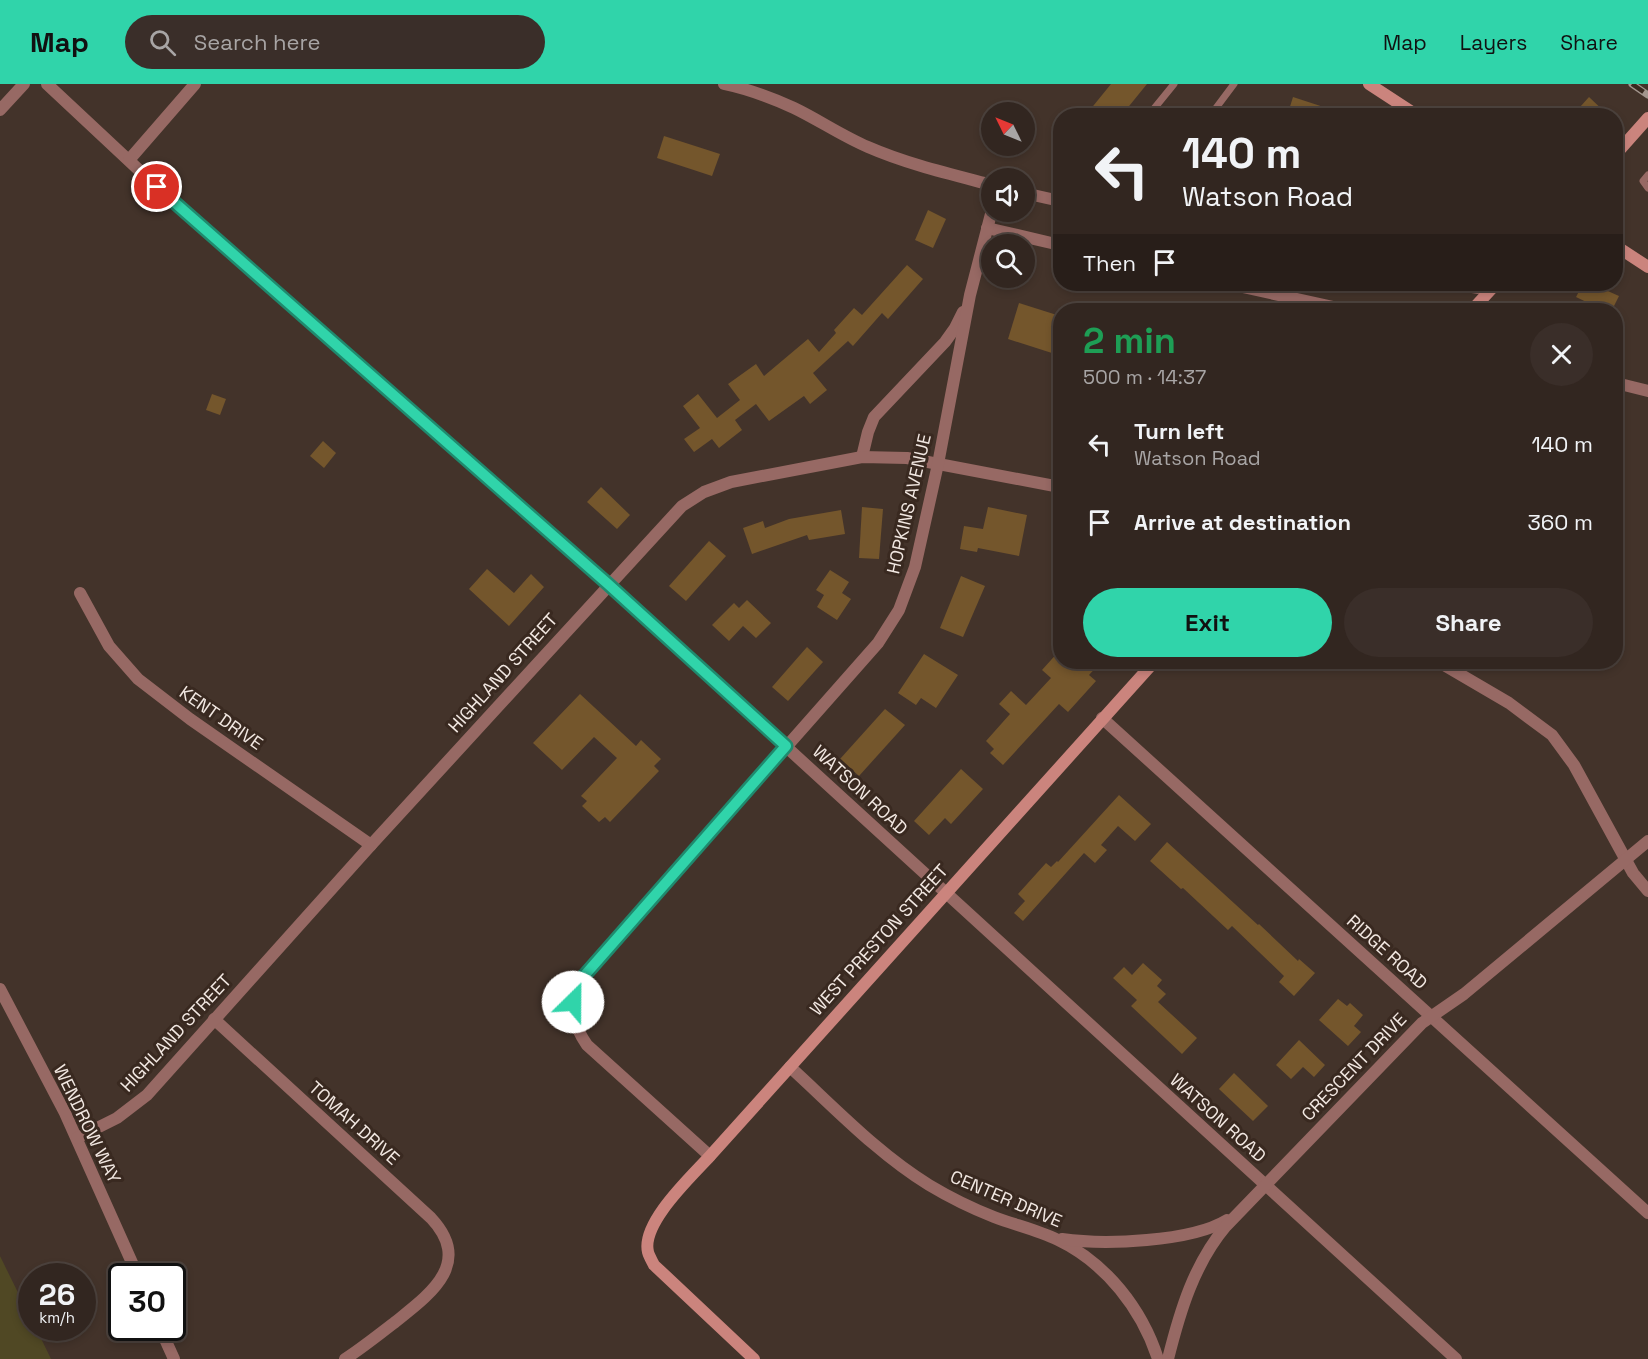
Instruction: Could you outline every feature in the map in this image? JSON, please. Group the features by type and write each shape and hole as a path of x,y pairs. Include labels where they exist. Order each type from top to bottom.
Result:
{"street":[{"path":"0,110 24,84"},
{"name":"WATSON ROAD","path":"48,84 171,200 608,584 1456,1359"},
{"path":"129,160 195,84"},
{"path":"724,84 754,92 794,108 847,137 887,155 981,182"},
{"path":"1369,84 1406,108"},
{"path":"1623,146 1648,118"},
{"path":"1035,195 1053,199"},
{"name":"HOPKINS AVENUE","path":"710,1156 587,1045 574,1021 573,1002 578,984 878,643 899,610 915,567 938,464 970,295 989,222"},
{"path":"987,228 1053,243"},
{"path":"1623,251 1648,267"},
{"path":"1261,291 1315,303"},
{"path":"1478,303 1489,291"},
{"name":"HOPKINS AVENUE","path":"862,457 874,417 951,334 970,295"},
{"path":"1623,385 1648,391"},
{"name":"HIGHLAND STREET","path":"77,1138 117,1118 139,1103 608,584 682,506 704,492 731,482 862,457 891,457 938,464 1053,486"},
{"name":"KENT DRIVE","path":"80,593 108,646 145,684 190,719 371,845"},
{"name":"WEST PRESTON STREET","path":"754,1359 658,1271 648,1251 649,1235 655,1220 1148,669"},
{"path":"1450,669 1509,703 1552,735 1574,765 1637,880 1648,891"},
{"name":"RIDGE ROAD","path":"1102,718 1648,1213"},
{"name":"CRESCENT DRIVE","path":"1168,1359 1178,1319 1192,1279 1218,1236 1236,1215 1430,1016 1464,994 1648,841"},
{"name":"WENDROW WAY","path":"0,989 77,1138 132,1263"},
{"name":"TOMAH DRIVE","path":"214,1019 431,1218 447,1242 443,1275 432,1292 345,1359"},
{"name":"CENTER DRIVE","path":"790,1067 874,1143 927,1184 965,1205 1056,1238 1086,1257 1122,1292 1146,1330 1158,1359"},
{"name":"CRESCENT DRIVE","path":"1056,1238 1081,1241 1124,1241 1176,1235 1202,1230 1236,1215"},
{"path":"166,1341 174,1359"}],"lane":[{"path":"1154,108 1174,84"},
{"path":"1216,108 1234,84"},
{"path":"1648,175 1643,181 1648,188"}],"shaded area":[{"path":"0,1256 18,1293 18,1341 42,1341 51,1359 0,1359"}],"building":[{"path":"1111,84 1147,84 1128,108 1092,108"},
{"path":"1293,97 1327,108 1290,108"},
{"path":"1589,97 1601,108 1579,108"},
{"path":"664,136 720,154 712,176 657,158"},
{"path":"928,210 946,219 933,248 915,240"},
{"path":"907,265 923,279 888,319 882,313 853,346 848,341 813,373 827,390 810,404 804,396 769,421 756,404 735,420 742,430 719,448 712,439 694,452 684,439 700,428 683,406 698,394 717,418 740,400 728,384 756,364 764,376 808,339 819,352 836,333 834,330 854,308 862,315"},
{"path":"1579,291 1608,291 1619,296 1616,303 1588,303 1576,297"},
{"path":"1019,303 1053,314 1053,353 1008,339"},
{"path":"212,394 226,399 220,415 206,410"},
{"path":"323,441 336,453 324,468 310,456"},
{"path":"601,487 630,515 617,529 587,502"},
{"path":"862,507 883,509 879,559 859,558"},
{"path":"988,507 1027,515 1019,556 978,548 977,552 960,549 964,526 983,529"},
{"path":"841,510 845,534 809,540 807,535 752,554 743,528 763,521 765,528 789,519"},
{"path":"709,541 726,556 686,601 669,586"},
{"path":"487,569 514,593 531,574 544,587 509,626 469,589"},
{"path":"830,570 849,582 842,593 851,599 837,620 817,607 824,595 816,590"},
{"path":"961,576 985,586 963,637 940,628"},
{"path":"747,600 771,623 756,638 743,626 729,641 712,625 734,603 739,608"},
{"path":"807,647 823,662 788,701 772,687"},
{"path":"924,654 958,675 936,708 921,698 916,705 898,693"},
{"path":"1053,658 1053,669 1095,669 1089,675 1096,681 1068,712 1059,704 1003,765 990,753 994,749 986,741 1010,714 999,704 1011,691 1026,705 1051,678 1042,670"},
{"path":"580,694 636,746 641,740 661,759 654,766 659,771 610,822 605,817 599,822 582,806 587,801 581,796 617,758 594,737 562,770 533,743"},
{"path":"885,709 905,725 859,776 840,759"},
{"path":"961,769 983,789 951,824 945,818 929,835 914,821"},
{"path":"1119,795 1151,824 1135,841 1118,826 1101,845 1107,850 1095,863 1084,853 1023,921 1014,913 1025,901 1018,894 1046,863 1051,867 1058,862"},
{"path":"1167,842 1298,961 1299,959 1315,973 1294,996 1279,982 1284,976 1232,926 1228,930 1150,861"},
{"path":"1143,963 1162,980 1157,986 1166,994 1158,1002 1197,1038 1182,1054 1131,1006 1137,1000 1113,978 1124,967 1132,975"},
{"path":"1338,999 1347,1006 1350,1003 1363,1015 1354,1026 1361,1032 1348,1046 1319,1020"},
{"path":"1299,1040 1325,1065 1314,1077 1303,1067 1291,1079 1276,1065"},
{"path":"1234,1073 1268,1106 1253,1121 1219,1089"}],"railway":[{"path":"1632,84 1648,95"}],"route":[{"path":"157,187 608,584 786,746 584,976 578,984 573,1002"}]}
